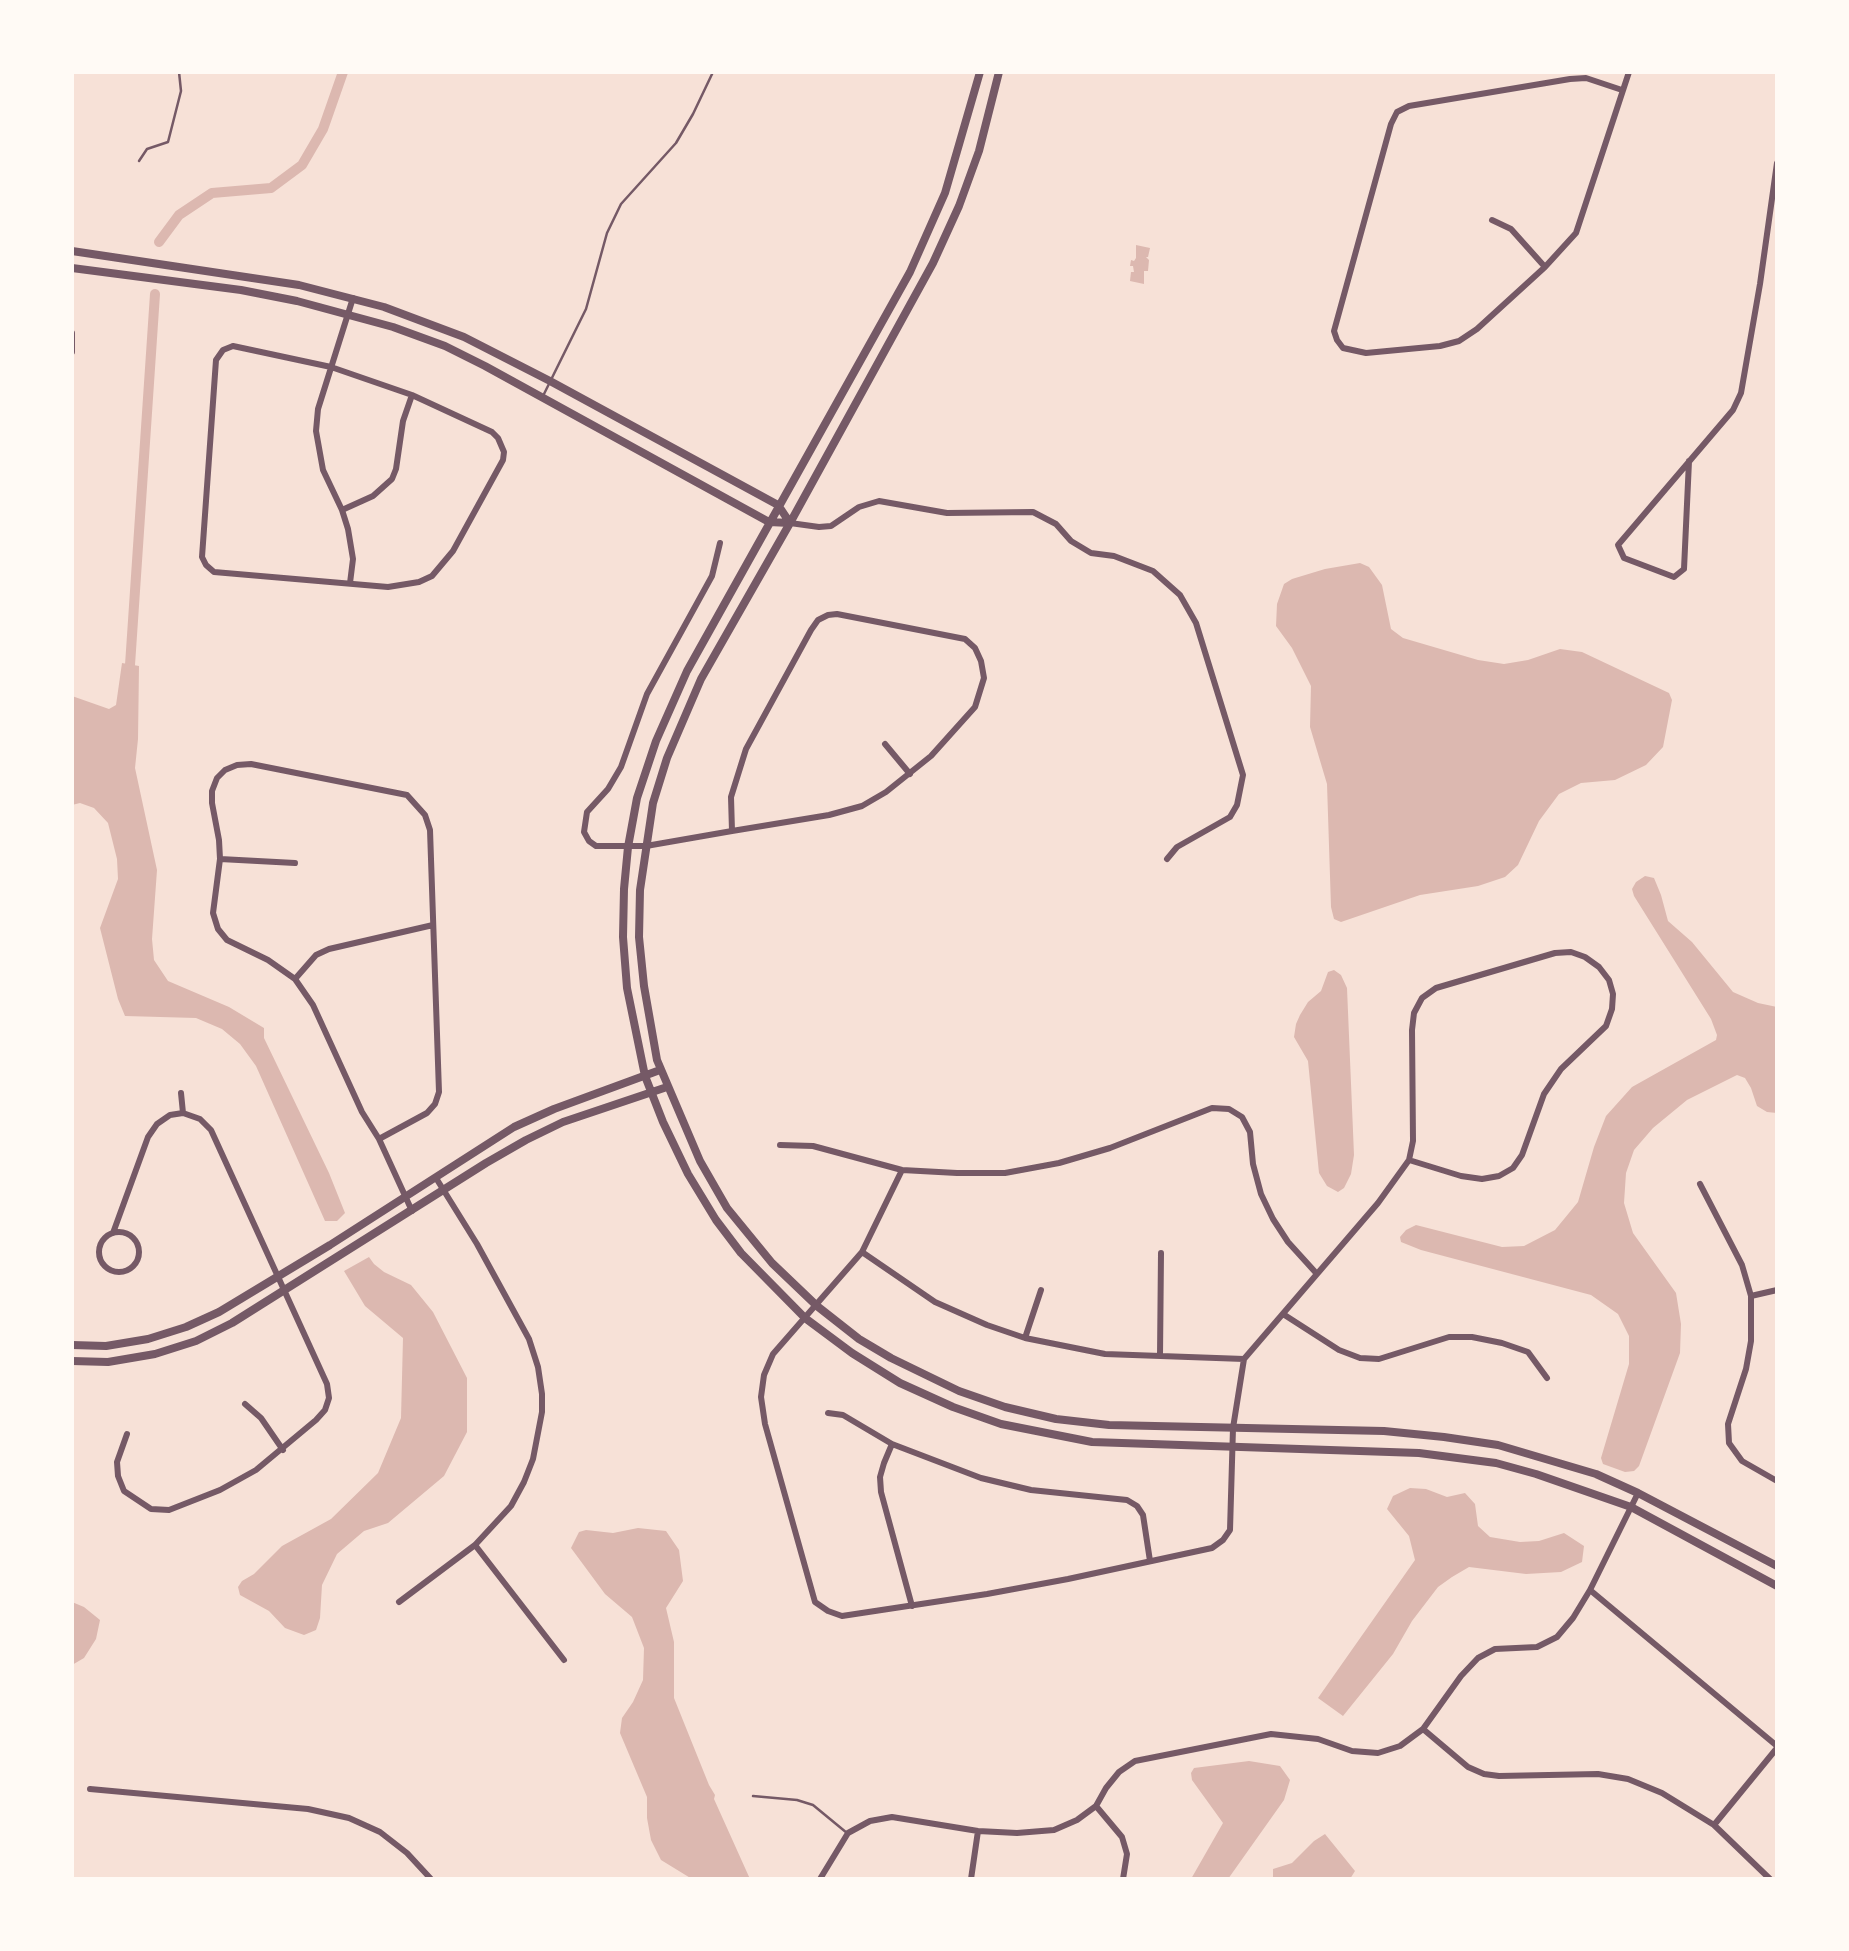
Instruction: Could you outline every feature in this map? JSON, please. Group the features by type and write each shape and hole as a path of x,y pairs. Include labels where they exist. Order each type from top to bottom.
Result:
{"street":[{"path":"980,72 945,193 910,272 778,505 670,706 637,799 628,847 623,937 627,988 645,1076 688,1174 716,1220 761,1276 805,1318 852,1353 900,1382 953,1407 1001,1424 1092,1442 1364,1450 1496,1463 1631,1507 1777,1586"},
{"path":"999,72 979,151 959,206 933,263 701,678 667,758 653,803 640,890 639,937 644,986 660,1070 700,1161 727,1208 772,1263 817,1306 859,1339 959,1391 1005,1407 1056,1419 1109,1425 1384,1431 1498,1445 1596,1474 1777,1566"},
{"path":"1622,90 1586,78 1570,79 1409,106 1397,112 1391,124 1334,331 1343,348 1366,353 1440,346 1460,341 1477,329 1545,267 1576,233 1629,72"},
{"path":"1689,461 1684,569 1674,578 1623,558 1618,545 1732,410 1741,393 1777,163"},
{"path":"1492,220 1511,229 1545,267"},
{"path":"72,251 299,285 353,298 464,337 551,381 778,505 790,523"},
{"path":"72,268 241,290 348,313 394,327 445,346 543,396 769,522 831,526 859,507 879,501 947,513 1033,512 1056,524 1071,541 1091,553 1111,555 1153,571 1180,595 1196,623 1243,775 1242,792 1230,817 1177,848 1167,859"},
{"path":"350,583 353,559 342,510 323,470 316,431 318,408 353,298"},
{"path":"72,352 73,333"},
{"path":"233,346 331,367 412,395 492,432 502,445 503,460 453,551 432,576 419,582 388,587 214,572 202,557 216,360 223,350 233,346"},
{"path":"342,510 373,496 392,479 403,421 412,395"},
{"path":"720,542 712,576 648,694 621,767 608,789 587,812 584,832 596,846 646,846 829,815 862,806 886,792 931,756 975,707 984,678 975,648 965,639 954,635 837,614 818,620 746,750 731,797 732,831"},
{"path":"885,744 910,774"},
{"path":"379,1139 427,1113 435,1104 439,1092 430,830 425,815 407,795 251,764 237,765 225,770 217,778 212,791 220,859 213,913 218,929 227,940 268,960 296,979 313,1005 362,1112 379,1139 412,1211"},
{"path":"220,859 295,863"},
{"path":"296,979 316,956 330,949 433,925"},
{"path":"902,1170 862,1252 773,1354 764,1375 761,1397 765,1424 815,1602 842,1616 1055,1582 1212,1548 1223,1541 1230,1530 1233,1428 1244,1359 1378,1203 1409,1160 1413,1140 1412,1030 1414,1013 1422,998 1436,988 1555,953 1571,952 1585,957 1599,967 1609,980 1613,994 1612,1009 1606,1026 1561,1069 1544,1094 1522,1155 1513,1168 1499,1176 1482,1179 1409,1160"},
{"path":"72,1345 106,1346 148,1339 186,1327 219,1312 514,1127 660,1070"},
{"path":"72,1361 108,1362 155,1354 196,1341 232,1323 526,1140 574,1119 667,1087"},
{"path":"181,1093 183,1113"},
{"path":"780,1144 813,1146 902,1170 1005,1173 1046,1166 1110,1148 1212,1108 1229,1109 1242,1117 1250,1132 1258,1184 1273,1219 1317,1274"},
{"path":"113,1233 132,1236 139,1248 137,1261 127,1270 114,1271 108,1268 100,1258 100,1246 107,1236 113,1233 148,1137 157,1124 170,1115 183,1113 200,1119 211,1130 285,1290 327,1384 329,1398 326,1410 283,1450 256,1470 220,1490 169,1510 151,1509 124,1491 118,1476 117,1462 127,1434"},
{"path":"399,1602 475,1545 511,1506 524,1482 538,1440 542,1394 533,1349 521,1322 436,1178"},
{"path":"1700,1184 1742,1265 1751,1296 1751,1341 1746,1369 1728,1424 1729,1443 1742,1461 1777,1481"},
{"path":"862,1252 935,1302 1025,1338 1105,1353 1244,1359"},
{"path":"1160,1356 1161,1254"},
{"path":"1025,1338 1041,1290"},
{"path":"1751,1296 1777,1290"},
{"path":"1283,1314 1339,1350 1360,1358 1379,1359 1449,1337 1472,1338 1503,1343 1528,1352 1547,1378"},
{"path":"245,1404 261,1418 283,1450"},
{"path":"828,1413 842,1415 892,1444 981,1478 1031,1490 1127,1500 1137,1506 1143,1515 1150,1561"},
{"path":"892,1444 880,1477 881,1492 912,1606"},
{"path":"820,1879 848,1833 870,1821 892,1817 978,1832 1054,1830 1077,1820 1096,1807 1119,1772 1135,1761 1270,1734 1318,1739 1352,1751 1378,1753 1400,1746 1423,1729 1478,1657 1495,1649 1537,1647 1557,1637 1573,1618 1590,1590 1638,1493"},
{"path":"475,1545 564,1660"},
{"path":"1590,1590 1777,1747 1714,1825"},
{"path":"1423,1729 1468,1768 1484,1774 1598,1774 1628,1779 1662,1793 1714,1825 1770,1879"},
{"path":"90,1789 308,1808 349,1818 380,1832 407,1853 431,1879"},
{"path":"1096,1807 1122,1838 1127,1854 1124,1879"},
{"path":"971,1879 978,1832"}],"lane":[{"path":"139,161 147,149 168,142 181,91 179,72"},
{"path":"543,396 586,309 607,233 621,204 676,143 713,72"},
{"path":"753,1796 797,1800 813,1805 848,1833"}],"shaded area":[{"path":"1136,245 1150,248 1146,257 1149,260 1148,271 1144,271 1144,284 1130,281 1131,272 1134,272 1133,266 1130,266 1131,260 1136,258"},
{"path":"1360,563 1369,567 1382,585 1391,629 1403,638 1478,660 1504,664 1528,660 1560,649 1582,652 1669,693 1672,700 1663,747 1646,765 1615,780 1581,783 1559,794 1539,821 1518,865 1505,877 1478,886 1420,895 1341,922 1334,919 1331,907 1327,784 1310,727 1311,686 1292,648 1276,626 1277,604 1284,584 1292,579 1325,569"},
{"path":"122,663 139,666 135,768 157,870 152,939 154,960 168,981 229,1007 264,1028 264,1038 329,1173 345,1213 337,1221 325,1221 256,1066 240,1044 222,1029 196,1018 125,1016 118,999 100,928 118,879 117,859 108,823 94,808 80,803 72,805 72,696 109,709 116,705"},
{"path":"1645,876 1654,878 1668,921 1692,942 1733,992 1758,1003 1777,1007 1777,1113 1767,1112 1757,1106 1745,1078 1737,1075 1687,1100 1653,1128 1634,1150 1626,1173 1624,1203 1633,1233 1676,1293 1681,1324 1680,1353 1639,1466 1634,1471 1625,1472 1603,1464 1601,1458 1629,1364 1629,1336 1618,1314 1591,1295 1421,1250 1401,1242 1400,1237 1416,1225 1502,1247 1524,1246 1555,1230 1578,1202 1606,1116 1632,1087 1716,1040 1717,1035 1711,1019 1634,896 1632,889 1636,882"},
{"path":"1334,970 1341,975 1347,988 1354,1155 1351,1174 1344,1188 1338,1192 1327,1186 1319,1173 1308,1061 1294,1037 1300,1015 1308,1002 1321,991 1328,972"},
{"path":"369,1257 384,1272 411,1285 433,1312 467,1378 467,1432 444,1476 388,1523 364,1531 337,1554 322,1585 320,1618 316,1630 304,1635 285,1628 269,1611 240,1595 238,1587 282,1546 331,1519 378,1473 401,1418 403,1338 365,1306 344,1271"},
{"path":"1410,1488 1426,1489 1447,1497 1465,1493 1475,1504 1478,1526 1490,1537 1520,1542 1539,1541 1564,1533 1584,1546 1582,1562 1561,1572 1526,1574 1469,1567 1452,1577 1438,1587 1412,1621 1393,1654 1343,1716 1318,1698 1415,1560 1409,1536 1387,1509 1393,1496"},
{"path":"638,1528 666,1531 679,1550 683,1581 666,1608 674,1642 674,1698 715,1795 714,1799 750,1879 692,1879 661,1860 651,1840 647,1797 620,1733 622,1718 643,1680 644,1648 632,1617 605,1594 571,1548 579,1532 586,1530 613,1533"},
{"path":"72,1602 84,1607 100,1620 96,1639 84,1658 72,1665"},
{"path":"1249,1761 1280,1766 1290,1780 1284,1800 1228,1879 1191,1879 1223,1823 1192,1780 1191,1773 1194,1768"},
{"path":"1325,1834 1355,1871 1350,1879 1273,1879 1273,1869 1292,1863"}],"waterway":[{"path":"159,242 179,215 212,193 271,188 302,165 323,129 343,72"},
{"path":"130,665 155,294"}]}
